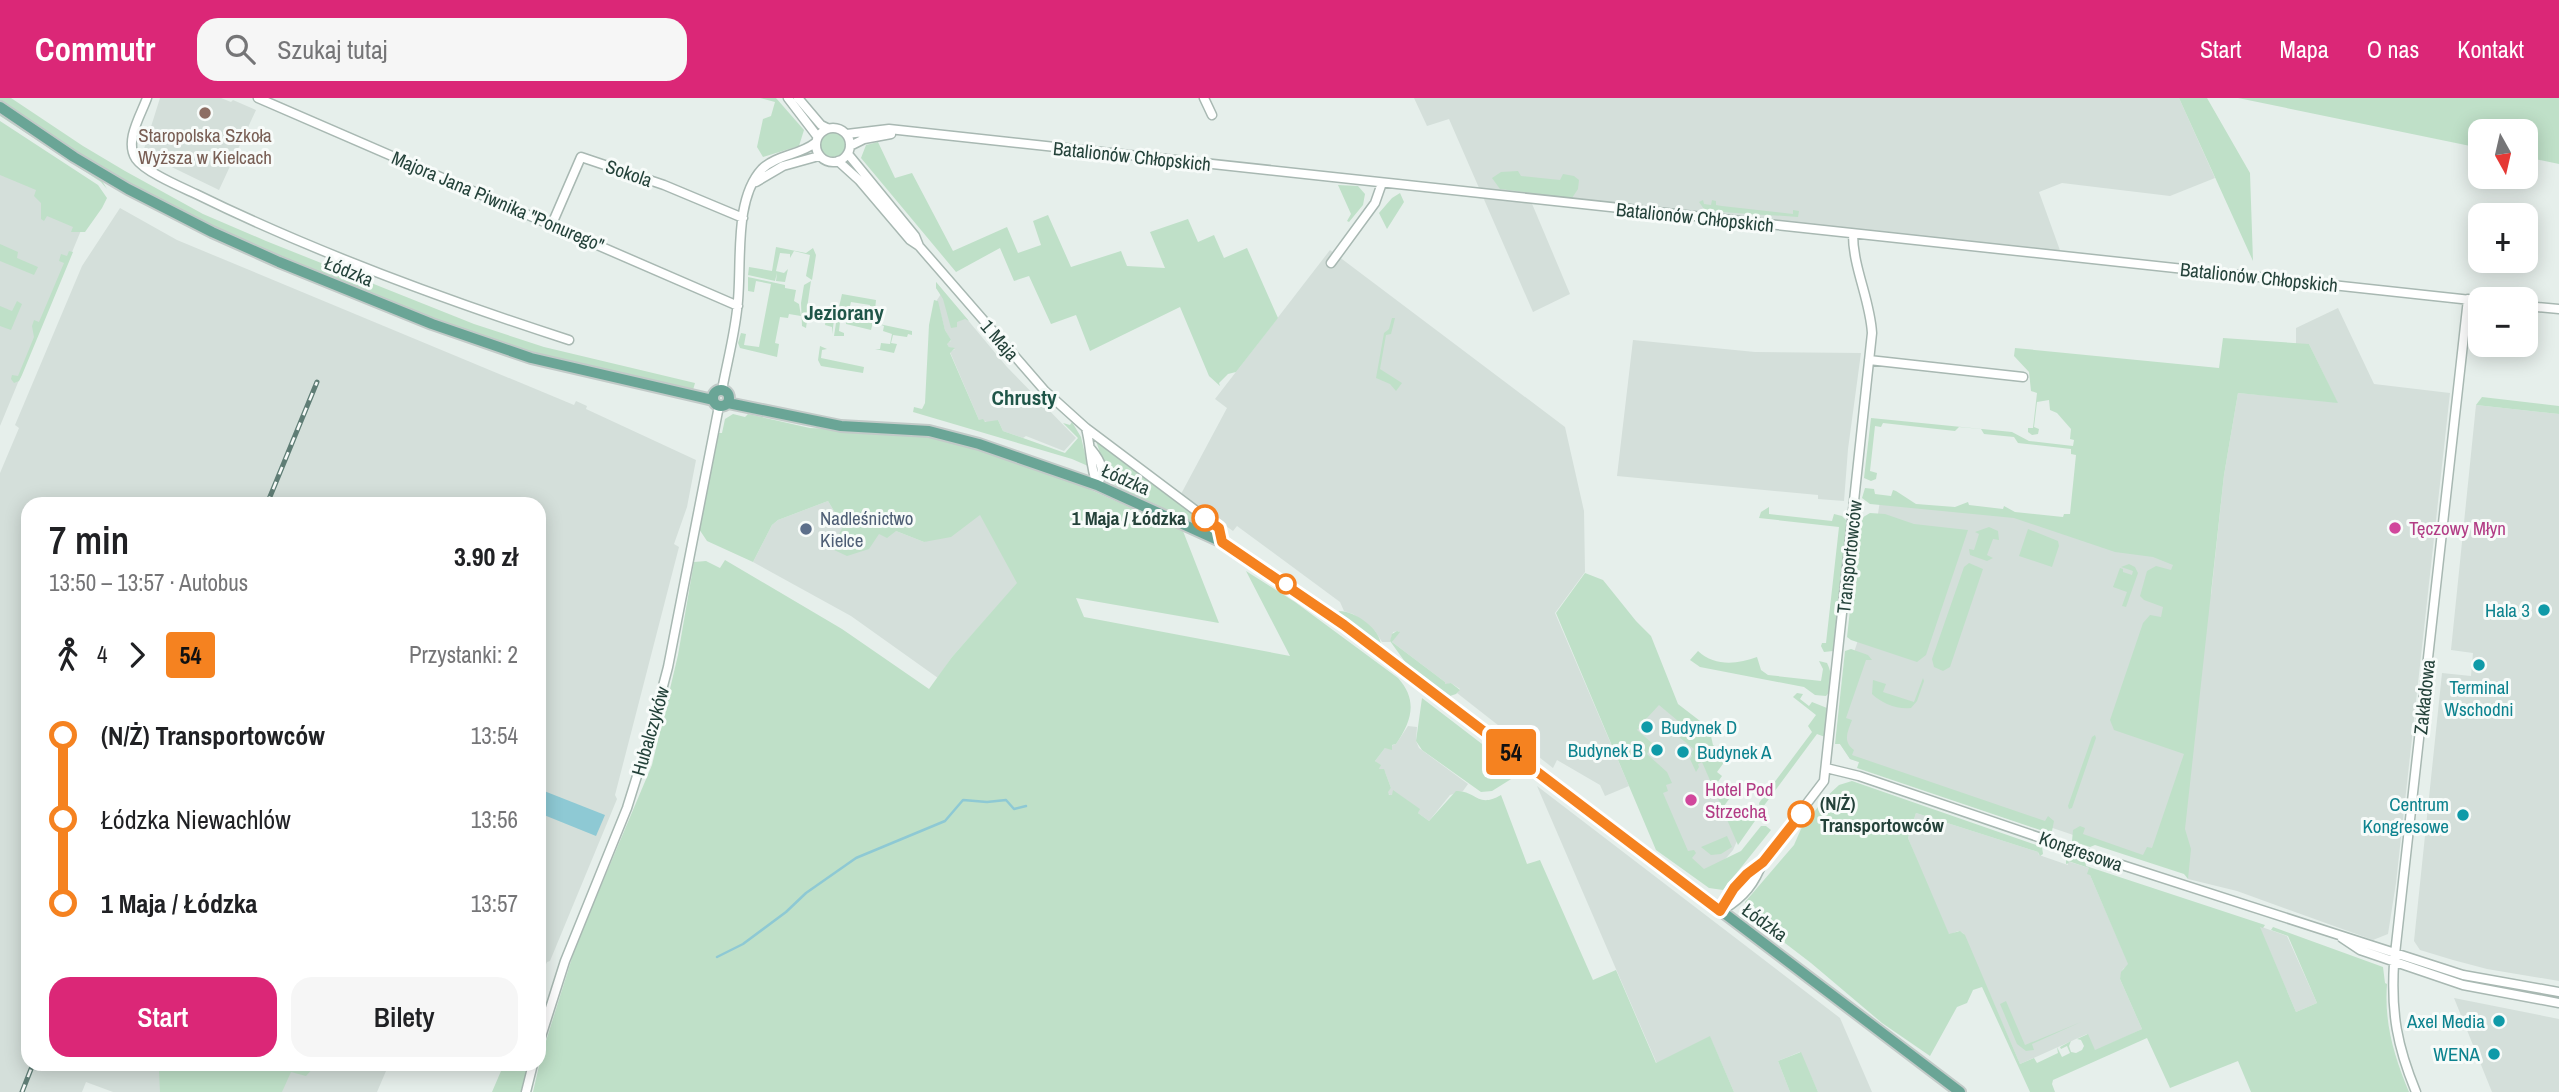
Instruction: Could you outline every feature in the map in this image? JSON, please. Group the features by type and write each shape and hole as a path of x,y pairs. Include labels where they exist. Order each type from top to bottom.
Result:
{"main road":[{"name":"Łódzka","path":"0,107 74,157 128,189 212,232 425,321 531,358 720,403 841,426 929,431 1013,455 1097,485 1222,542 1344,625 1960,1092"},
{"path":"720,403 715,393 722,390"}],"street":[{"path":"147,98 132,138 138,162 148,168 183,188 267,227 438,296 569,340"},
{"name":"Majora Jana Piwnika \"Ponurego\"","path":"258,98 738,306"},
{"path":"788,98 816,140 819,156 828,162 838,161 849,150 847,134 838,128 821,125 798,98"},
{"path":"1204,98 1212,115"},
{"path":"722,390 738,306 743,218 751,187 765,166 816,140 827,128"},
{"name":"Batalionów Chłopskich","path":"847,134 888,128 2468,299"},
{"name":"Batalionów Chłopskich","path":"849,150 864,139 911,132"},
{"name":"1 Maja","path":"849,150 915,236 919,246"},
{"path":"751,187 782,166 819,156"},
{"name":"Sokola","path":"552,224 581,157 671,188 743,218"},
{"name":"1 Maja","path":"838,161 859,180 910,240 919,246 1029,373 1086,428 1219,528 1222,542"},
{"path":"1331,262 1366,218 1379,196 1382,183"},
{"name":"Transportowców","path":"1720,911 1731,893 1747,874 1763,862 1821,787 1826,768 1872,333 1870,313 1853,254 1853,234"},
{"name":"Zakładowa","path":"2416,1092 2400,1052 2394,1021 2395,958 2468,299"},
{"path":"2538,307 2559,309"},
{"path":"1869,360 2023,377"},
{"name":"Hubalczyków","path":"546,1021 565,961 627,808 652,728 667,667 720,403"},
{"path":"1086,428 1091,449 1103,470 1097,485"},
{"name":"Kongresowa","path":"1826,768 1859,776 2336,935 2360,950 2472,978 2559,992"},
{"name":"Kongresowa","path":"2395,958 2463,985 2559,1003"},
{"path":"526,1092 531,1071"}],"shaded area":[{"path":"160,98 221,98 256,110 219,190 149,156 144,149"},
{"path":"1414,98 2179,98 2215,178 2170,196 2062,183 2039,192 2062,256 1530,199 1570,294 1533,312 1449,119 1427,126"},
{"path":"0,150 82,228 0,426"},
{"path":"120,208 177,240 574,405 576,401 587,406 586,409 696,460 687,507 674,544 679,547 615,795 617,799 550,961 546,964 546,497 21,497 21,1071 386,1071 377,1092 113,1092 86,1082 82,1092 0,1092 0,473 19,428 15,425 82,266"},
{"path":"1330,250 1565,427 1584,511 1585,572 1555,613 1629,786 1605,796 1600,785 1557,760 1553,768 1457,693 1460,689 1451,683 1445,685 1445,682 1392,642 1399,631 1393,632 1390,642 1382,642 1375,631 1353,614 1344,611 1340,602 1237,526 1233,531 1181,494 1227,408 1215,399"},
{"path":"936,282 1007,367 1076,438 1064,451 1026,436 1023,438 1003,431 998,420 991,423 979,420 950,352 955,349 946,343 951,341 945,330 937,300 941,294 936,288"},
{"path":"2338,308 2374,384 2450,393 2396,883 2388,934 2373,940 2237,891 2188,879 2188,874 1850,759 1840,744 1848,671 1858,640 1880,501 2154,527 2211,595 2224,475 2238,393 2337,402 2309,344 2296,344 2296,328"},
{"path":"1633,340 1755,352 1861,353 1844,501 1818,499 1818,495 1617,476"},
{"path":"2476,405 2559,414 2559,981 2487,969 2453,960 2420,950 2414,941 2442,673 2471,676 2473,653 2451,650"},
{"path":"828,501 843,526 879,533 896,531 924,542 980,514 1018,583 952,657 938,678 851,616 753,562 772,525 778,520"},
{"name":"Hotel Pod Strzechą","path":"1657,697 1686,724 1737,841 1733,850 1705,883 1696,876 1632,728"},
{"path":"1408,726 1417,727 1416,741 1419,748 1468,784 1463,791 1450,795 1429,821 1418,813 1419,809 1395,792 1392,796 1388,794 1391,788 1385,772 1379,769 1380,765 1375,761 1385,748 1396,744"},
{"path":"1537,786 1840,1018 1872,1092 1818,1092 1800,1052 1778,1061 1790,1092 1734,1092 1710,1037 1657,1064"},
{"path":"1916,813 2038,852 2039,855 2068,865 2067,861 2092,869 2090,875 2129,965 2123,969 2120,979 2142,1029 2095,1051 2087,1034 2020,1064 1963,933 1958,931 1949,935 1922,873 1908,838"},
{"path":"2259,926 2287,936 2317,1003 2296,1012"},
{"path":"2454,998 2559,1019 2559,1092 2492,1092"}],"green space":[{"path":"0,98 11,98 83,146 203,214 266,241 474,324 544,347 695,383 693,390 521,350 431,318 266,252 208,226 101,168"},
{"path":"760,98 776,98 804,130 799,146 763,157 757,147 763,119 771,116 775,102"},
{"path":"2179,98 2207,98 2250,173 2253,261"},
{"path":"2238,98 2559,98 2559,164 2538,160 2538,119 2468,119 2468,146"},
{"path":"0,112 101,179 107,189 101,182 0,116"},
{"path":"0,121 98,185 107,198 85,232 71,232 73,227 47,216 44,221 41,219 41,203 34,196 36,190 0,175"},
{"path":"833,132 842,136 846,145 842,154 833,158 824,154 820,145 824,136"},
{"path":"878,142 895,178 912,173 953,251 1007,227 1018,253 1041,245 1033,221 1048,215 1071,267 1121,251 1127,266 1165,268 1150,232 1188,219 1198,242 1214,235 1224,258 1247,248 1278,318 1236,372 1228,374 1219,383 1220,386 1209,376 1180,307 1090,351 1076,315 1051,324 1029,276 1014,281 1000,248 956,272 861,158 866,145"},
{"path":"1518,171 1521,176 1560,180 1563,174 1574,176 1579,180 1578,189 1572,198 1500,189 1492,178 1501,172"},
{"path":"1338,185 1358,186 1365,194 1363,205 1349,222 1347,221 1351,214"},
{"path":"1400,193 1404,202 1387,229 1379,213"},
{"path":"1703,200 1704,204 1711,205 1712,200 1716,201 1716,205 1722,206 1793,214 1793,210 1799,211 1798,217 1727,212 1704,209 1699,202"},
{"path":"0,244 18,252 17,258 38,267 34,275 0,261"},
{"path":"776,247 806,253 813,248 816,255 812,280 806,276 810,255 794,251 790,258 790,254 780,253 776,271 784,273 788,269 785,282 776,281 777,273 775,281 748,275 749,267 772,271"},
{"path":"69,251 73,252 22,375 19,381 14,383 12,375 18,376 34,337 34,320 39,322 64,263 59,261 61,254 67,256"},
{"path":"748,277 796,290 794,301 799,304 801,316 789,314 788,318 780,317 775,343 779,344 777,357 740,348 738,343 741,333 746,334 744,345 759,347 771,284 756,281 754,292 748,291"},
{"path":"811,281 807,308 835,314 832,334 832,327 825,325 826,318 808,314 806,328 802,326 801,303 804,285"},
{"path":"936,282 969,321 965,319 957,322 957,327 951,328"},
{"path":"842,294 876,300 874,320 875,308 871,307 869,310 870,305 851,302 849,310 855,311 854,315 842,313 839,307"},
{"path":"934,300 938,301 945,330 951,340 947,344 955,348 950,353 979,420 998,420 1003,431 1065,453 1078,438 1063,423 1070,425 1072,422 1081,437 1088,466 913,412 914,407 922,409 925,403 929,325"},
{"path":"17,301 22,304 11,330 0,326 0,306 12,311"},
{"path":"838,310 841,315 873,322 871,330 846,324 846,321 840,322 839,331 844,333 844,336 834,336"},
{"path":"1392,318 1395,318 1391,334 1386,335 1380,369 1402,383 1396,391 1390,384 1376,378 1384,333 1389,329"},
{"path":"879,324 912,331 912,335 893,335 891,343 897,344 894,353 875,349 880,349 881,343 890,344 892,334 883,331 884,326"},
{"path":"2223,338 2309,344 2338,403 2238,393 2224,475 2185,829 2191,849 2188,879 2184,874 2095,845 2090,847 2072,841 2073,830 2080,826 2085,828 2083,834 2143,855 2147,847 2152,848 2184,754 2114,730 2110,720 2143,623 2150,615 2161,617 2163,607 2140,596 2147,571 2156,566 2171,570 2173,565 2153,557 2115,552 2014,518 1870,504 1862,498 1865,488 1874,489 1875,494 1891,496 1893,490 1916,504 1955,507 1968,502 1969,505 2003,509 2004,506 2015,512 2063,517 2064,514 2070,514 2076,455 2071,454 2071,449 2018,443 2014,437 1984,434 1981,429 1959,427 1955,431 1883,423 1881,427 1875,426 1870,471 1877,473 1876,479 1871,481 1864,478 1871,418 2012,432 2029,441 2073,446 2074,440 2070,439 2071,429 2057,413 2050,410 2049,400 2037,402 2034,427 2039,429 2038,434 2032,435 2028,432 2028,428 2033,428 2037,393 2031,391 2029,372 2014,356 2015,348 2219,368"},
{"path":"820,346 827,349 822,350 821,358 864,367 863,373 821,366 818,360"},
{"path":"2482,397 2559,406 2559,414 2476,405"},
{"path":"733,414 745,417 748,414 810,428 910,432 998,456 1071,481 1183,531 1219,623 1076,598 1084,617 1290,656 1246,571 1295,602 1398,678 1408,694 1410,711 1406,727 1396,744 1392,745 1392,750 1385,748 1375,761 1381,765 1379,769 1384,769 1391,788 1389,795 1392,795 1393,790 1420,809 1418,813 1429,821 1456,791 1463,791 1481,800 1501,795 1527,864 1540,860 1593,980 1616,970 1656,1063 1710,1036 1734,1092 533,1092 538,1071 546,1071 546,1041 576,945 652,765 678,655 694,562 706,561 720,568 725,560 842,629 929,689 952,657 1017,583 980,515 951,537 924,542 896,531 887,538 879,534 869,549 847,556 832,549 843,526 828,501 778,520 772,525 753,562 707,541 699,529 718,433 722,433 725,419"},
{"path":"1096,441 1212,528 1211,531 1116,486 1108,476"},
{"path":"1769,507 1769,514 1832,521 1834,514 1847,521 1833,651 1824,652 1821,646 1826,643 1839,527 1759,518 1761,512"},
{"path":"1870,513 1885,514 1914,524 1968,530 1926,655 1917,662 1847,637 1860,519"},
{"path":"1989,527 1998,531 1999,540 1993,539 1987,555 1993,558 1987,561 1970,555 1969,549 1974,550 1979,534 1975,532"},
{"path":"2028,529 2058,541 2052,567 2019,556"},
{"path":"1969,563 1983,569 1950,667 1943,671 1934,667 1932,659 1964,567"},
{"path":"2129,564 2135,567 2138,573 2126,607 2122,606 2127,592 2113,587 2120,568 2132,575 2133,571 2121,567"},
{"path":"1585,573 1603,580 1651,636 1678,704 1713,731 1713,745 1728,757 1717,772 1722,776 1715,786 1720,789 1722,787 1732,795 1724,806 1729,809 1731,807 1747,819 1751,816 1757,818 1738,845 1702,762 1698,764 1696,772 1690,759 1694,749 1679,737 1684,726 1659,705 1647,718 1639,722 1641,726 1637,730 1652,743 1647,754 1667,772 1672,783 1666,785 1668,791 1663,793 1688,851 1694,850 1696,853 1692,858 1704,869 1741,851 1761,826 1771,830 1723,890 1709,888 1656,850 1556,613"},
{"path":"1339,611 1352,614 1372,627 1381,646 1340,616"},
{"path":"1400,632 1392,642 1445,684 1451,683 1460,690 1456,694 1450,696 1408,666 1390,641 1392,634"},
{"path":"1851,649 1868,655 1872,660 1866,660 1846,718 1852,720 1847,736 1850,747 1854,750 1852,755 2045,821 2048,816 2054,821 2052,831 2049,833 1857,768 1859,762 1850,759 1840,744 1835,744 1845,651"},
{"path":"1698,651 1712,660 1727,663 1757,657 1761,670 1768,675 1821,681 1823,669 1819,661 1827,663 1831,676 1830,689 1826,696 1815,695 1804,687 1700,667 1690,660"},
{"path":"1923,678 1917,701 1911,708 1890,705 1872,694 1873,680 1886,684 1883,692 1914,702"},
{"path":"1797,693 1803,694 1800,699 1809,706 1812,702 1827,708 1825,737 1817,734 1760,811 1759,803 1812,732 1808,726 1816,715 1793,697"},
{"path":"1422,698 1516,770 1516,776 1492,791 1481,792 1422,750 1416,741"},
{"path":"2095,735 2072,808 2069,809 2092,737"},
{"path":"1852,781 2042,847 2043,854 2040,856 2038,852 1916,813 1908,838 1949,934 1960,931 1965,935 2020,1064 2034,1058 2037,1063 2058,1053 2057,1047 2062,1057 2070,1053 2067,1046 2061,1049 2060,1047 2071,1041 2071,1052 2076,1053 2084,1046 2081,1040 2077,1039 2088,1034 2095,1050 2142,1029 2120,979 2121,972 2128,964 2090,875 2087,874 2089,868 2068,861 2066,864 2066,859 2071,855 2085,860 2086,866 2265,925 2260,927 2296,1012 2317,1003 2288,936 2271,930 2273,927 2383,967 2391,1039 2409,1092 2251,1092 2238,1061 2170,1088 2147,1038 2053,1080 2055,1092 2030,1092 1982,987 1973,990 1967,1003 1957,1007 1930,1056 1882,1023 1747,912 1745,902 1794,845 1801,829 1824,799 1839,785"},
{"path":"1727,836 1732,847 1721,854 1711,855 1701,847"},
{"path":"2006,1001 2025,1045 2081,1022 2032,1044 2034,1050 2026,1051 2017,1044 2000,1004"},
{"path":"1801,1052 1818,1092 1790,1092 1778,1061"},
{"path":"159,1071 311,1071 306,1076 291,1072 282,1092 160,1092"},
{"path":"501,1071 527,1071 522,1092 492,1092"}],"water":[{"path":"546,792 605,815 596,836 546,816"}],"waterway":[{"path":"717,957 743,944 786,912 806,893 856,858 945,821 963,800 1006,800 1014,809 1026,806"}],"railway":[{"path":"270,497 317,382"},
{"path":"22,1092 30,1071"}],"bus line":[{"name":"54","path":"1205,518 1219,528 1222,542 1344,625 1720,911 1734,888 1763,862 1801,814"}],"place":[{"name":"Staropolska Szkoła Wyższa w Kielcach","path":"205,113"},
{"name":"1 Maja / Łódzka","path":"1205,518"},
{"name":"Tęczowy Młyn","path":"2395,528"},
{"name":"Nadleśnictwo Kielce","path":"806,529"},
{"name":"Hala 3","path":"2544,610"},
{"name":"Terminal Wschodni","path":"2479,665"},
{"name":"Budynek D","path":"1647,727"},
{"name":"Budynek B","path":"1657,750"},
{"name":"Budynek A","path":"1683,752"},
{"name":"Hotel Pod Strzechą","path":"1691,800"},
{"name":"(N/Ż) Transportowców","path":"1801,814"},
{"name":"Centrum Kongresowe","path":"2463,815"},
{"name":"Axel Media","path":"2499,1021"},
{"name":"WENA","path":"2494,1054"}],"district":[{"name":"Jeziorany","path":"844,312"},
{"name":"Chrusty","path":"1024,397"}]}
